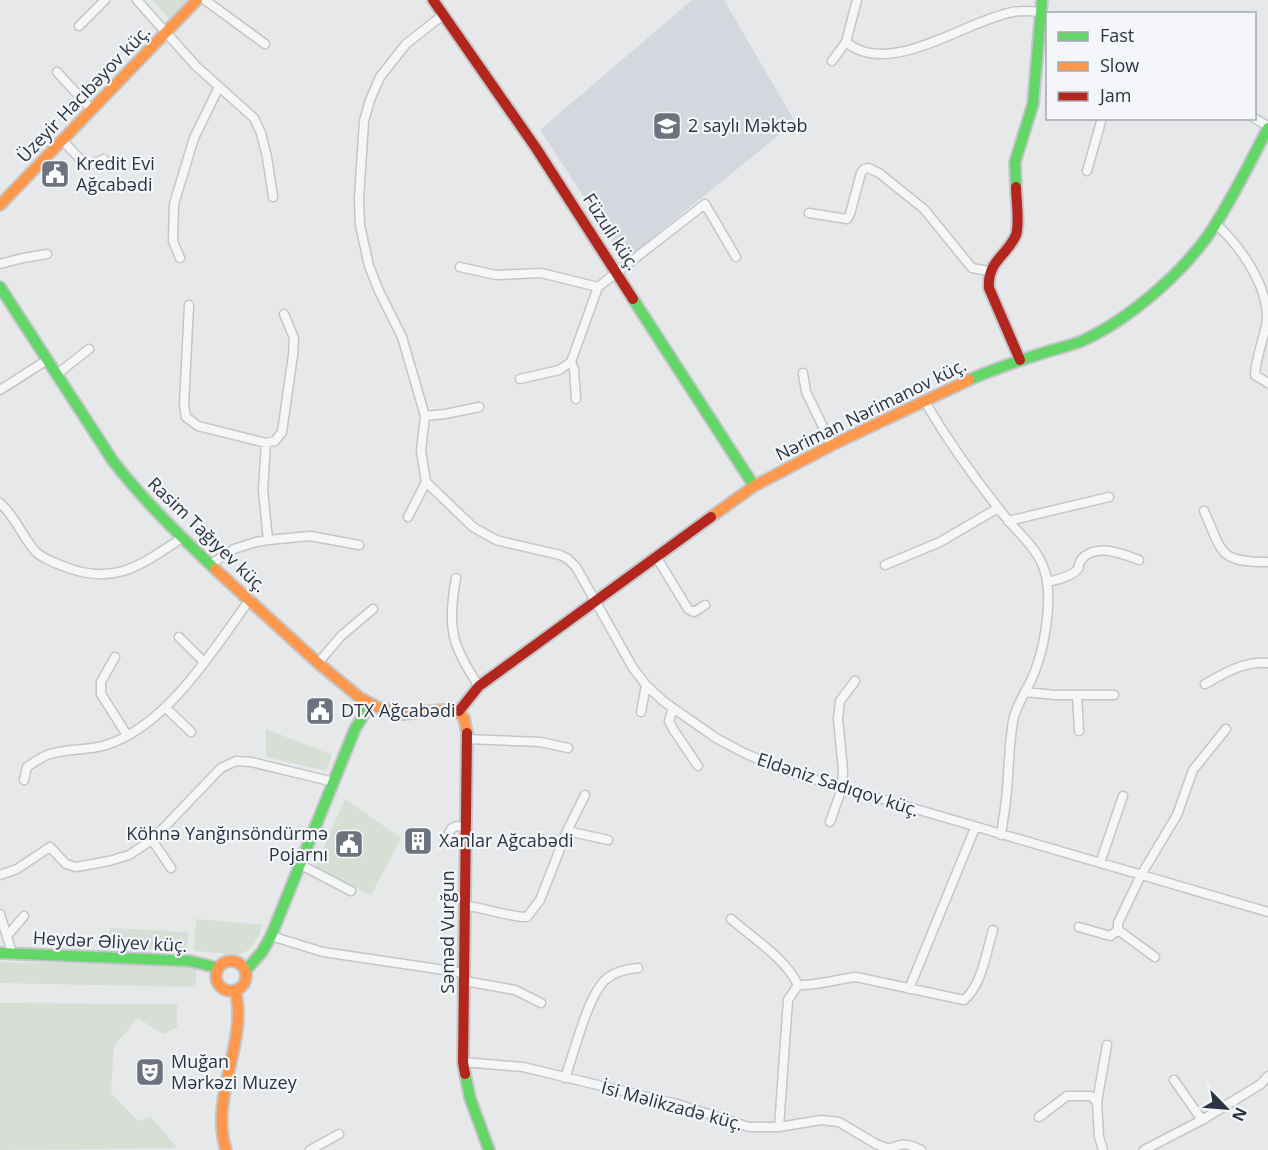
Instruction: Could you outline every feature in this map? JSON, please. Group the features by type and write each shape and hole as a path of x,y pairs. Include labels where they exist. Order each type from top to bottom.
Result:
{"main road":[{"name":"Üzeyir Hacıbəyov küç.","path":"0,205 197,0"},
{"name":"Füzuli küç.","path":"433,0 536,148 618,272 754,486"},
{"path":"1020,360 987,280 989,271 1014,241 1017,232 1015,162 1033,104 1043,29 1042,0"},
{"name":"Nəriman Nərimanov küç.","path":"459,711 479,686 754,486 832,445 973,378 1020,360 1079,342 1106,329 1130,312 1183,266 1199,248 1216,224 1268,127"},
{"name":"Rasim Tağıyev küç.","path":"0,286 56,375 127,480 182,538 318,663 370,704 402,714 454,709 459,711"},
{"path":"245,971 262,952 271,936 356,729 370,704"},
{"name":"Səməd Vurğun","path":"459,711 464,717 466,740 464,1062 470,1098 489,1150"},
{"name":"Heydər Əliyev küç.","path":"0,953 190,962 218,968"},
{"path":"225,962 239,963 245,971 243,985 235,990 226,989 217,978 218,968 225,962"},
{"path":"223,1150 220,1121 239,1015 235,990"}],"street":[{"path":"79,26 105,0"},
{"name":"Üzeyir Hacıbəyov küç.","path":"137,0 196,66 254,118 267,157 273,197"},
{"path":"205,0 265,44"},
{"path":"832,61 846,42 856,0"},
{"path":"846,42 876,55 888,55 902,52 1010,12 1041,12"},
{"path":"408,517 426,482 421,451 425,416 402,337 369,266 360,225 359,198 364,121 369,100 380,77 406,44 443,15"},
{"path":"57,72 92,110"},
{"path":"180,258 173,241 174,204 194,138 219,87"},
{"path":"1087,171 1101,120"},
{"path":"62,141 88,165 104,159"},
{"path":"809,213 847,219 861,173 868,168 879,173 924,209 972,268 989,271"},
{"path":"520,379 559,370 571,362 598,287 705,204 736,257"},
{"path":"1216,224 1239,248 1262,287 1268,303 1267,320 1255,375 1268,383"},
{"path":"0,264 47,254"},
{"path":"460,267 496,275 541,273 598,287"},
{"path":"189,304 184,405 186,417 198,426 266,443 275,441 282,432 293,355 294,338 284,314"},
{"path":"56,375 89,349"},
{"path":"0,390 47,360"},
{"path":"571,362 574,369 576,399"},
{"path":"803,373 806,392 832,445"},
{"path":"925,402 942,431 998,508 1035,551 1043,565 1047,582 1048,598 1042,643 1035,670 1014,718 1010,737 1007,793 1001,835"},
{"path":"425,416 478,407"},
{"path":"266,443 263,490 268,540"},
{"name":"Eldəniz Sadıqov küç.","path":"426,482 473,527 496,540 560,555 568,559 576,567 633,668 646,685 673,708 716,738 744,753 786,771 842,788 1268,912"},
{"path":"1008,521 1109,497"},
{"path":"0,503 7,509 22,535 44,559 85,574 100,576 138,566 182,538"},
{"path":"885,565 940,542 998,508"},
{"path":"1204,511 1222,551 1232,559 1245,562 1268,562"},
{"path":"211,564 234,549 268,540 310,536 359,545"},
{"path":"1047,582 1071,574 1078,569 1081,560 1091,553 1114,551 1139,560"},
{"path":"657,558 688,609 694,612 705,605"},
{"path":"456,578 450,607 454,643 479,686"},
{"path":"24,780 27,767 47,755 106,745 139,729 166,708 204,662 250,599"},
{"path":"318,663 341,636 373,609"},
{"path":"179,637 204,662"},
{"path":"115,657 101,682 101,694 127,735"},
{"path":"1205,684 1235,667 1259,662 1268,663"},
{"path":"830,822 842,788 843,770 838,719 840,700 855,681"},
{"path":"641,712 646,685"},
{"path":"1025,692 1114,695"},
{"path":"1077,695 1079,731"},
{"path":"166,708 191,732"},
{"path":"673,708 669,720 698,766"},
{"path":"1118,930 1118,922 1142,875 1177,815 1193,770 1226,729"},
{"path":"466,740 541,742 568,748"},
{"path":"0,875 16,869 46,848 54,849 66,864 76,867 129,855 152,840 221,768 236,761 251,762 334,782"},
{"path":"466,906 527,917 540,900 567,831 585,795"},
{"path":"1100,863 1123,796"},
{"path":"445,841 451,829 456,826 465,827"},
{"path":"909,990 975,828"},
{"path":"567,831 608,840"},
{"path":"152,840 171,868"},
{"path":"301,865 351,891"},
{"path":"0,914 12,953"},
{"path":"7,936 24,916"},
{"path":"731,919 787,967 798,985"},
{"path":"1079,927 1110,936 1118,930"},
{"path":"798,985 815,986 839,979 856,978 964,1000 977,984 993,930"},
{"path":"1118,930 1155,957"},
{"path":"271,936 323,952 465,977 515,990 541,1003"},
{"path":"565,1078 590,1005 603,982 624,969 638,968"},
{"path":"779,1126 788,1000 798,985"},
{"path":"1103,1150 1099,1137 1097,1102 1107,1045"},
{"name":"İsi Məlikzadə küç.","path":"464,1062 523,1066 677,1104 749,1127 779,1126 822,1120 839,1122 889,1149 899,1144 908,1144 921,1150"},
{"path":"1144,1150 1202,1120 1261,1084 1268,1076"},
{"path":"1174,1080 1202,1120"},
{"path":"1039,1117 1067,1096 1091,1096 1097,1102"},
{"path":"310,1150 339,1134"}],"shaded area":[{"path":"153,0 189,0 170,20"},
{"name":"2 saylı Məktəb","path":"692,0 724,0 795,122 625,260 540,130"},
{"path":"266,729 332,755 326,771 266,757"},
{"path":"345,799 401,838 371,895 315,868"},
{"path":"196,919 263,925 254,943 248,950 238,955 194,951"},
{"path":"110,928 188,932 187,951 109,947"},
{"path":"0,962 196,966 196,987 0,983"},
{"path":"0,1003 177,1004 177,1027 163,1034 138,1018 114,1046 111,1093 138,1121 151,1117 177,1148 0,1150"}],"traffic: fast":[{"path":"1016,187 1015,162 1033,104 1042,0"},
{"path":"969,380 1015,362 1082,341 1119,320 1156,292 1189,259 1215,225 1268,128"},
{"path":"0,287 113,461 149,503 215,569"},
{"path":"633,299 754,486"},
{"path":"245,971 262,952 271,936 355,729 370,704"},
{"path":"0,953 190,961 218,968"},
{"path":"465,1074 470,1098 489,1150"}],"traffic: slow":[{"path":"0,205 197,0"},
{"path":"711,517 754,486 832,445 969,380"},
{"path":"215,569 318,663 359,697 377,707 402,714 454,709 464,718 467,733"},
{"path":"231,961 241,966 246,976 241,986 231,991 221,986 216,976 221,966 231,961"},
{"path":"226,1150 222,1130 222,1109 237,1029 238,1009 235,990"}],"traffic: jam":[{"path":"433,0 536,148 633,299"},
{"path":"1016,187 1018,218 1016,235 994,265 989,279 989,288 1020,360"},
{"path":"459,711 479,686 711,517"},
{"path":"465,1074 463,1062 467,733"}],"place":[{"name":"2 saylı Məktəb","path":"667,126"},
{"name":"Kredit Evi Ağcabədi","path":"55,174"},
{"name":"DTX Ağcabədi","path":"320,711"},
{"name":"Xanlar Ağcabədi","path":"418,841"},
{"name":"Köhnə Yanğınsöndürmə Pojarnı","path":"349,844"},
{"name":"Muğan Mərkəzi Muzey","path":"150,1072"}]}
